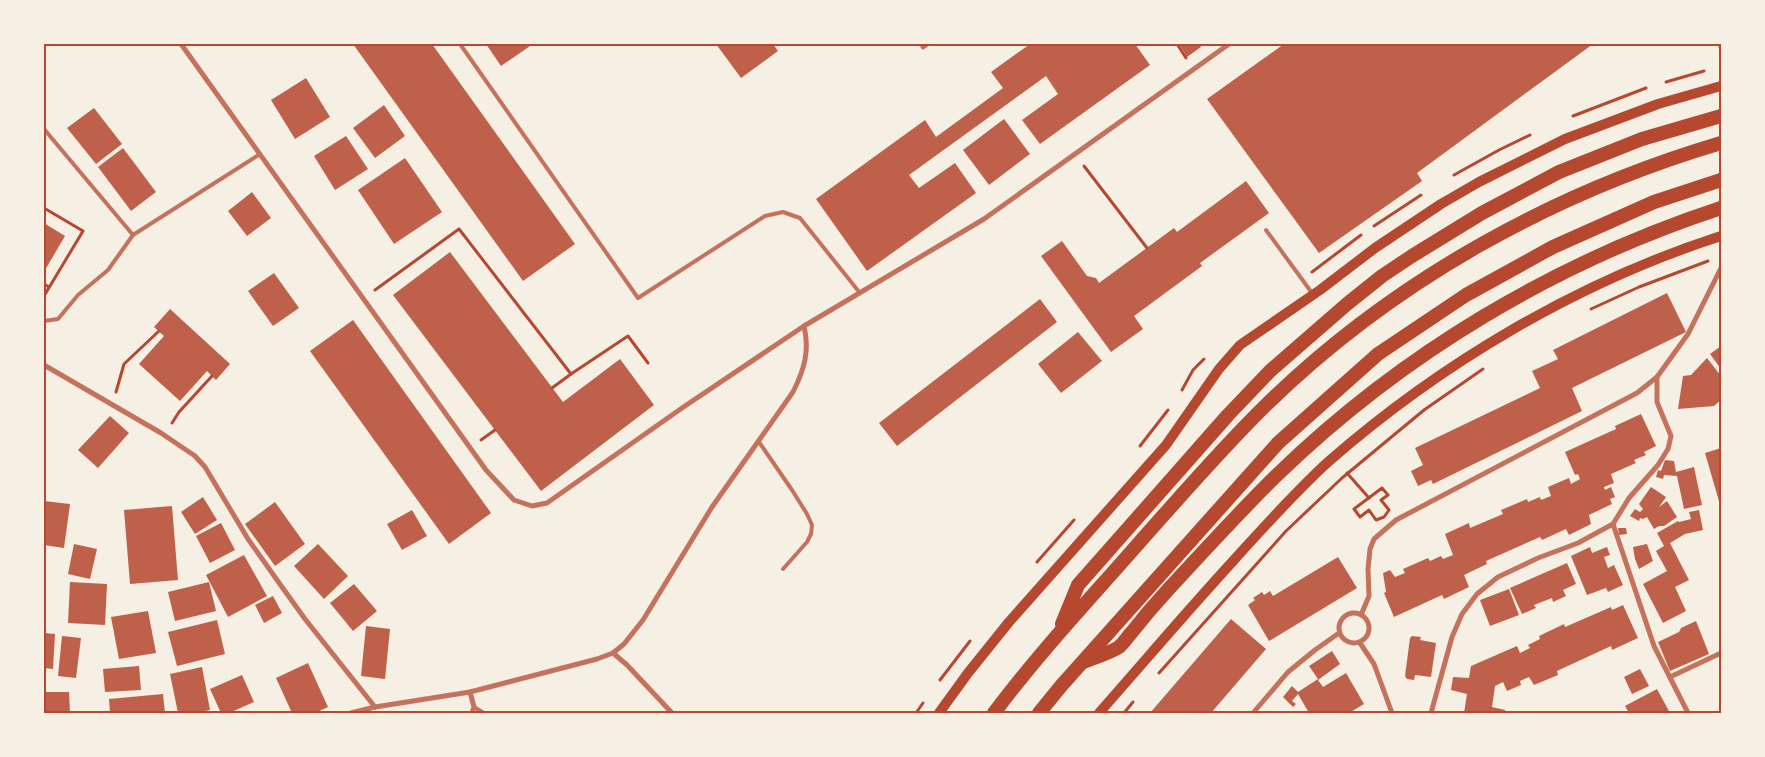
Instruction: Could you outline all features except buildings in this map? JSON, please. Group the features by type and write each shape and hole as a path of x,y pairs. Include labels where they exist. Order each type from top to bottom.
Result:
{"highway":[{"path":"1058,634 1078,585 1228,414 1277,365 1382,276 1482,213 1559,172 1642,139 1721,116"},
{"path":"994,713 1024,672 1223,449 1267,404 1334,344 1382,307 1458,257 1506,230 1552,207 1645,167 1721,143"},
{"path":"1039,713 1081,663 1278,443 1378,354 1466,295 1553,247 1654,202 1721,180"},
{"path":"1081,663 1119,646 1165,593 1279,473 1348,411 1401,370 1475,321 1561,274 1684,220 1721,208"}],"main road":[{"path":"939,713 1009,622 1166,445 1219,369 1240,345 1314,294 1375,248 1441,204 1479,182 1565,139 1658,104 1721,86"},
{"path":"1099,713 1275,515 1329,462 1388,414 1467,357 1543,313 1653,260 1721,236"}],"street":[{"path":"181,44 470,449 486,470 514,500 532,506 547,503 682,408 804,326 984,219 1229,44"},
{"path":"1361,615 1369,596 1368,570 1370,549 1374,539 1389,525 1637,393 1657,377 1688,334 1721,268"},
{"path":"351,713 375,707 470,692 580,664 613,653 624,644 643,620 712,507 793,392 802,374 807,347 808,340 804,326"},
{"path":"44,365 161,433 196,456 205,467 248,539 305,619 375,707"},
{"path":"1431,713 1452,638 1462,614 1477,594 1498,577 1538,558 1578,543 1613,524 1629,498 1658,465 1668,449 1671,436 1657,402 1657,377"},
{"path":"1613,524 1654,646 1688,713"},
{"path":"1351,613 1361,615 1370,626 1368,636 1360,643 1350,644 1341,638 1339,633 1342,618 1351,613"},
{"path":"1253,713 1288,672 1339,633"},
{"path":"1360,643 1374,664 1392,713"},
{"path":"613,653 627,665 672,713"},
{"path":"1670,678 1721,653"},
{"path":"470,692 474,707 472,713"}],"lane":[{"path":"460,44 638,298 764,216 783,212 800,218 860,293"},
{"path":"1720,44 1721,49"},
{"path":"44,130 133,236"},
{"path":"44,320 58,319 78,295 108,270 133,236 260,154"},
{"path":"1266,230 1314,294"},
{"path":"759,442 792,490 812,525 811,534 807,542 783,569"},
{"path":"474,707 484,713"}],"path":[{"path":"1089,173 1147,248"},
{"path":"44,208 83,231 44,296"},
{"path":"388,281 459,229 571,374"},
{"path":"1587,311 1639,287 1713,260"},
{"path":"44,284 49,287"},
{"path":"120,378 124,364 159,331"},
{"path":"552,388 628,336 648,363"},
{"path":"1153,680 1286,531 1342,478 1424,410 1489,366"},
{"path":"170,425 179,412 212,376"},
{"path":"1376,520 1369,510 1360,517 1354,509 1382,488 1388,495 1381,500 1389,510"},
{"path":"1124,713 1135,700"}]}
